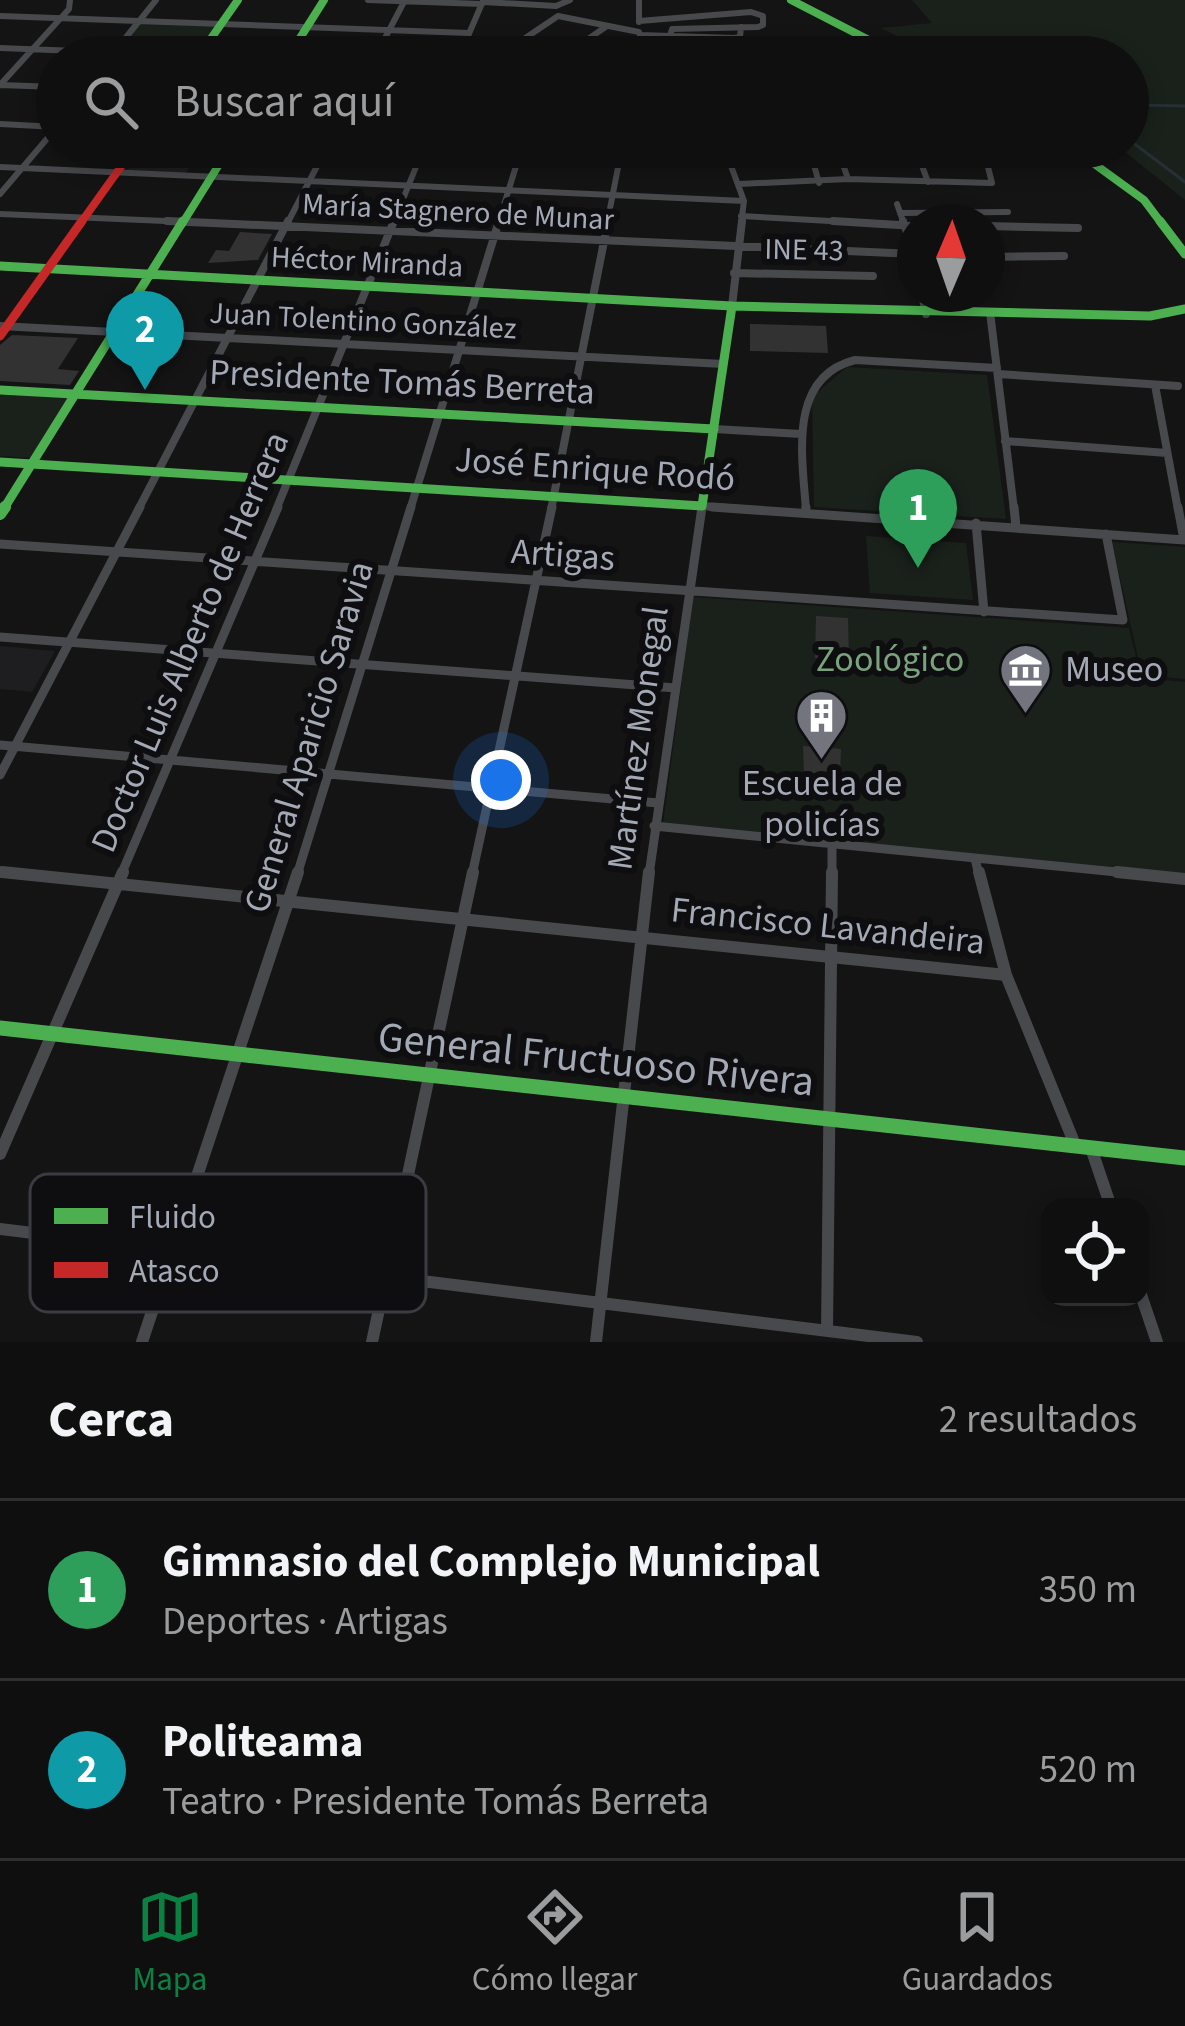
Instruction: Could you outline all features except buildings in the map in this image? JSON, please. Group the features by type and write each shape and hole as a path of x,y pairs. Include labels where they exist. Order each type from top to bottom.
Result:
{"main road":[{"path":"212,36 238,0"},
{"path":"300,36 324,0"},
{"path":"791,0 861,36"},
{"path":"811,0 876,36"},
{"path":"2,330 120,168"},
{"path":"0,514 217,168"},
{"path":"1100,168 1144,200 1185,254"},
{"path":"1111,168 1138,187 1185,234"},
{"name":"Héctor Miranda","path":"0,266 731,307 990,314"},
{"name":"Martínez Monegal","path":"702,506 731,307"},
{"path":"990,314 1150,316 1185,309"},
{"path":"990,314 1185,325"},
{"name":"Presidente Tomás Berreta","path":"0,390 714,429"},
{"name":"José Enrique Rodó","path":"0,462 702,506"},
{"name":"General Fructuoso Rivera","path":"0,1028 1185,1158"}],"street":[{"path":"45,36 61,19 70,0"},
{"path":"128,36 156,0"},
{"path":"368,0 556,6 570,0"},
{"path":"639,0 639,34"},
{"path":"386,36 405,1"},
{"path":"468,36 483,2"},
{"path":"556,6 552,11 558,16 670,36"},
{"path":"640,21 751,12 763,16 762,26 741,27 740,36"},
{"path":"0,16 469,33"},
{"path":"528,36 558,16"},
{"path":"592,36 607,26"},
{"path":"0,85 36,45"},
{"path":"0,48 36,49"},
{"path":"0,85 36,86"},
{"path":"0,124 36,126"},
{"path":"0,194 36,151"},
{"path":"0,167 744,201"},
{"path":"0,775 316,168"},
{"name":"Doctor Luis Alberto de Herrera","path":"0,1154 173,759 416,168"},
{"name":"General Aparicio Saravia","path":"199,1174 289,902 515,168"},
{"path":"407,1174 554,496 617,168"},
{"name":"Martínez Monegal","path":"731,307 744,201 733,168"},
{"path":"815,168 819,183"},
{"path":"846,168 848,179"},
{"path":"922,168 928,182"},
{"path":"739,184 848,179 992,183 988,168"},
{"name":"María Stagnero de Munar","path":"0,214 897,254"},
{"path":"741,216 897,225"},
{"path":"1005,226 1078,228"},
{"path":"1005,257 1064,256"},
{"name":"INE 43","path":"734,273 873,276"},
{"path":"990,314 1016,527"},
{"name":"Juan Tolentino González","path":"2,330 723,364"},
{"path":"806,513 801,434 811,390 838,364 855,360 1178,386"},
{"path":"1155,385 1185,540"},
{"name":"Presidente Tomás Berreta","path":"714,429 801,434"},
{"path":"1006,441 1167,453"},
{"name":"Martínez Monegal","path":"596,1342 654,826 702,506"},
{"name":"José Enrique Rodó","path":"702,506 1185,540"},
{"path":"976,523 984,612"},
{"name":"Artigas","path":"0,544 1123,620 1106,534"},
{"path":"0,637 676,688"},
{"path":"0,745 658,803"},
{"path":"654,826 1185,879"},
{"path":"827,1330 832,844"},
{"path":"975,859 1006,975 1107,1198"},
{"name":"Francisco Lavandeira","path":"0,872 1006,975"},
{"path":"0,1229 30,1232"},
{"path":"426,1281 917,1342"},
{"path":"1145,1306 1157,1342"},
{"name":"General Aparicio Saravia","path":"142,1342 152,1312"},
{"path":"372,1342 378,1312"}],"shaded area":[{"path":"128,168 189,168 186,173"},
{"path":"0,646 55,651 32,692 0,689"}],"green space":[{"path":"912,0 1185,0 1185,200 1145,168 1149,168 1149,36 897,36 881,28 932,23"},
{"path":"141,22 217,25 209,36 130,36"},
{"path":"847,367 987,375 1006,519 814,507 812,397"},
{"path":"0,393 69,397 31,458 0,456"},
{"path":"866,536 966,543 973,600 870,593"},
{"path":"1112,542 1185,547 1185,679 1142,675"},
{"name":"Zoológico","path":"693,597 1129,628 1141,678 1185,682 1185,874 663,824"}],"waterway":[{"path":"1149,105 1185,106"},
{"path":"1149,155 1185,182"}],"traffic: fast":[{"path":"213,36 238,0"},
{"path":"301,36 324,0"},
{"path":"791,0 861,36"},
{"path":"0,514 217,168"},
{"path":"1100,168 1144,200 1185,254"},
{"path":"0,266 732,306 1150,316 1185,309"},
{"path":"0,462 702,506 732,306"},
{"path":"0,390 714,429"},
{"path":"0,1028 1185,1158"}],"traffic: jam":[{"path":"0,336 120,168"}],"place":[{"name":"Politeama","path":"145,390"},
{"name":"Gimnasio del Complejo Municipal","path":"918,568"},
{"name":"Museo","path":"1026,715"},
{"name":"Escuela de policías","path":"822,761"}]}
